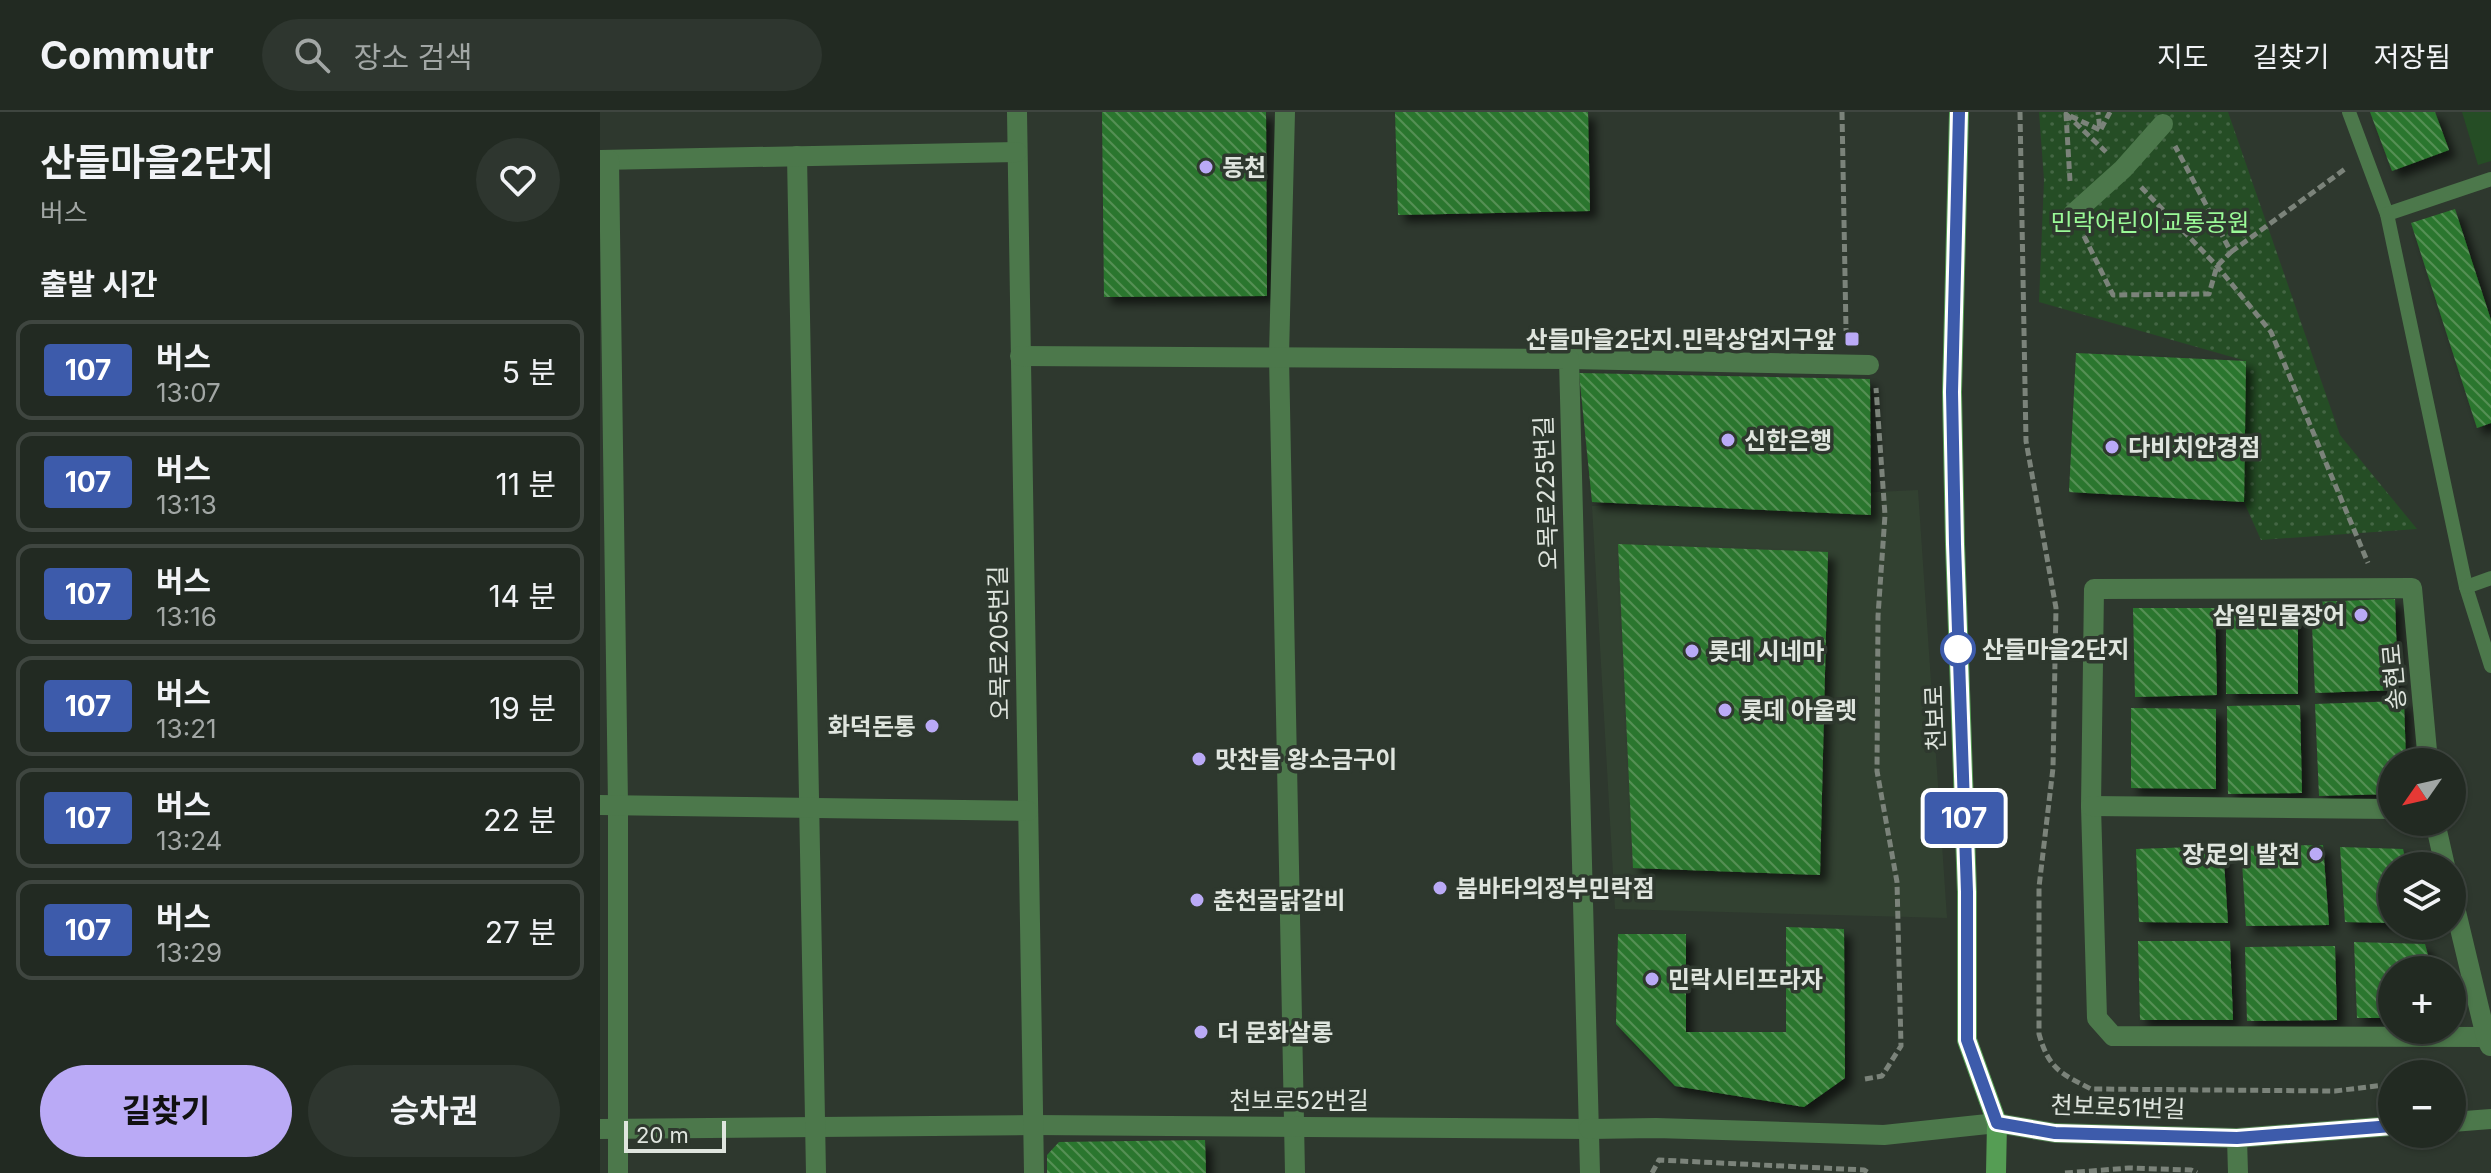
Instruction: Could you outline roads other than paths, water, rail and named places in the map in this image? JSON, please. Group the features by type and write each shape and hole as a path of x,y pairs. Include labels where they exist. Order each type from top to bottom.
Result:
{"main road":[{"name":"천보로","path":"1959,112 1952,392 1967,892 1967,1040 1997,1123 1996,1173"}],"street":[{"name":"오목로205번길","path":"1017,112 1034,1173"},
{"path":"1285,112 1279,356 1295,1173"},
{"path":"2073,214 2123,169 2163,124"},
{"path":"618,1173 609,1129 605,160 1017,152"},
{"path":"797,156 816,1173"},
{"path":"1020,356 1569,359 1869,365"},
{"name":"오목로225번길","path":"1569,359 1590,1173"},
{"name":"송현로","path":"2091,806 2094,589 2412,588 2427,748"},
{"path":"609,805 1028,811"},
{"path":"2378,809 2091,806 2097,1018 2113,1036 2488,1043 2463,940"},
{"path":"2466,1121 2491,1119"},
{"name":"천보로52번길","path":"609,1129 1295,1125 1656,1128 1884,1135 1997,1123"},
{"name":"천보로51번길","path":"1997,1123 2055,1133 2237,1138 2378,1127"},
{"path":"2237,1138 2238,1173"}],"lane":[{"path":"2349,112 2387,214 2466,587 2491,666"},
{"path":"2387,214 2491,179"},
{"path":"2466,587 2491,578"}],"place":[{"name":"동천","path":"1206,167"},
{"name":"산들마을2단지.민락상업지구앞","path":"1852,339"},
{"name":"신한은행","path":"1728,440"},
{"name":"다비치안경점","path":"2112,447"},
{"name":"삼일민물장어","path":"2361,615"},
{"name":"산들마을2단지","path":"1958,649"},
{"name":"롯데 시네마","path":"1692,651"},
{"name":"롯데 아울렛","path":"1725,710"},
{"name":"화덕돈통","path":"932,726"},
{"name":"맛찬들 왕소금구이","path":"1199,759"},
{"name":"장足의 발전","path":"2316,854"},
{"name":"붐바타의정부민락점","path":"1440,888"},
{"name":"춘천골닭갈비","path":"1197,900"},
{"name":"민락시티프라자","path":"1652,979"},
{"name":"더 문화살롱","path":"1201,1032"}],"park label":[{"name":"민락어린이교통공원","path":"2150,222"}]}
